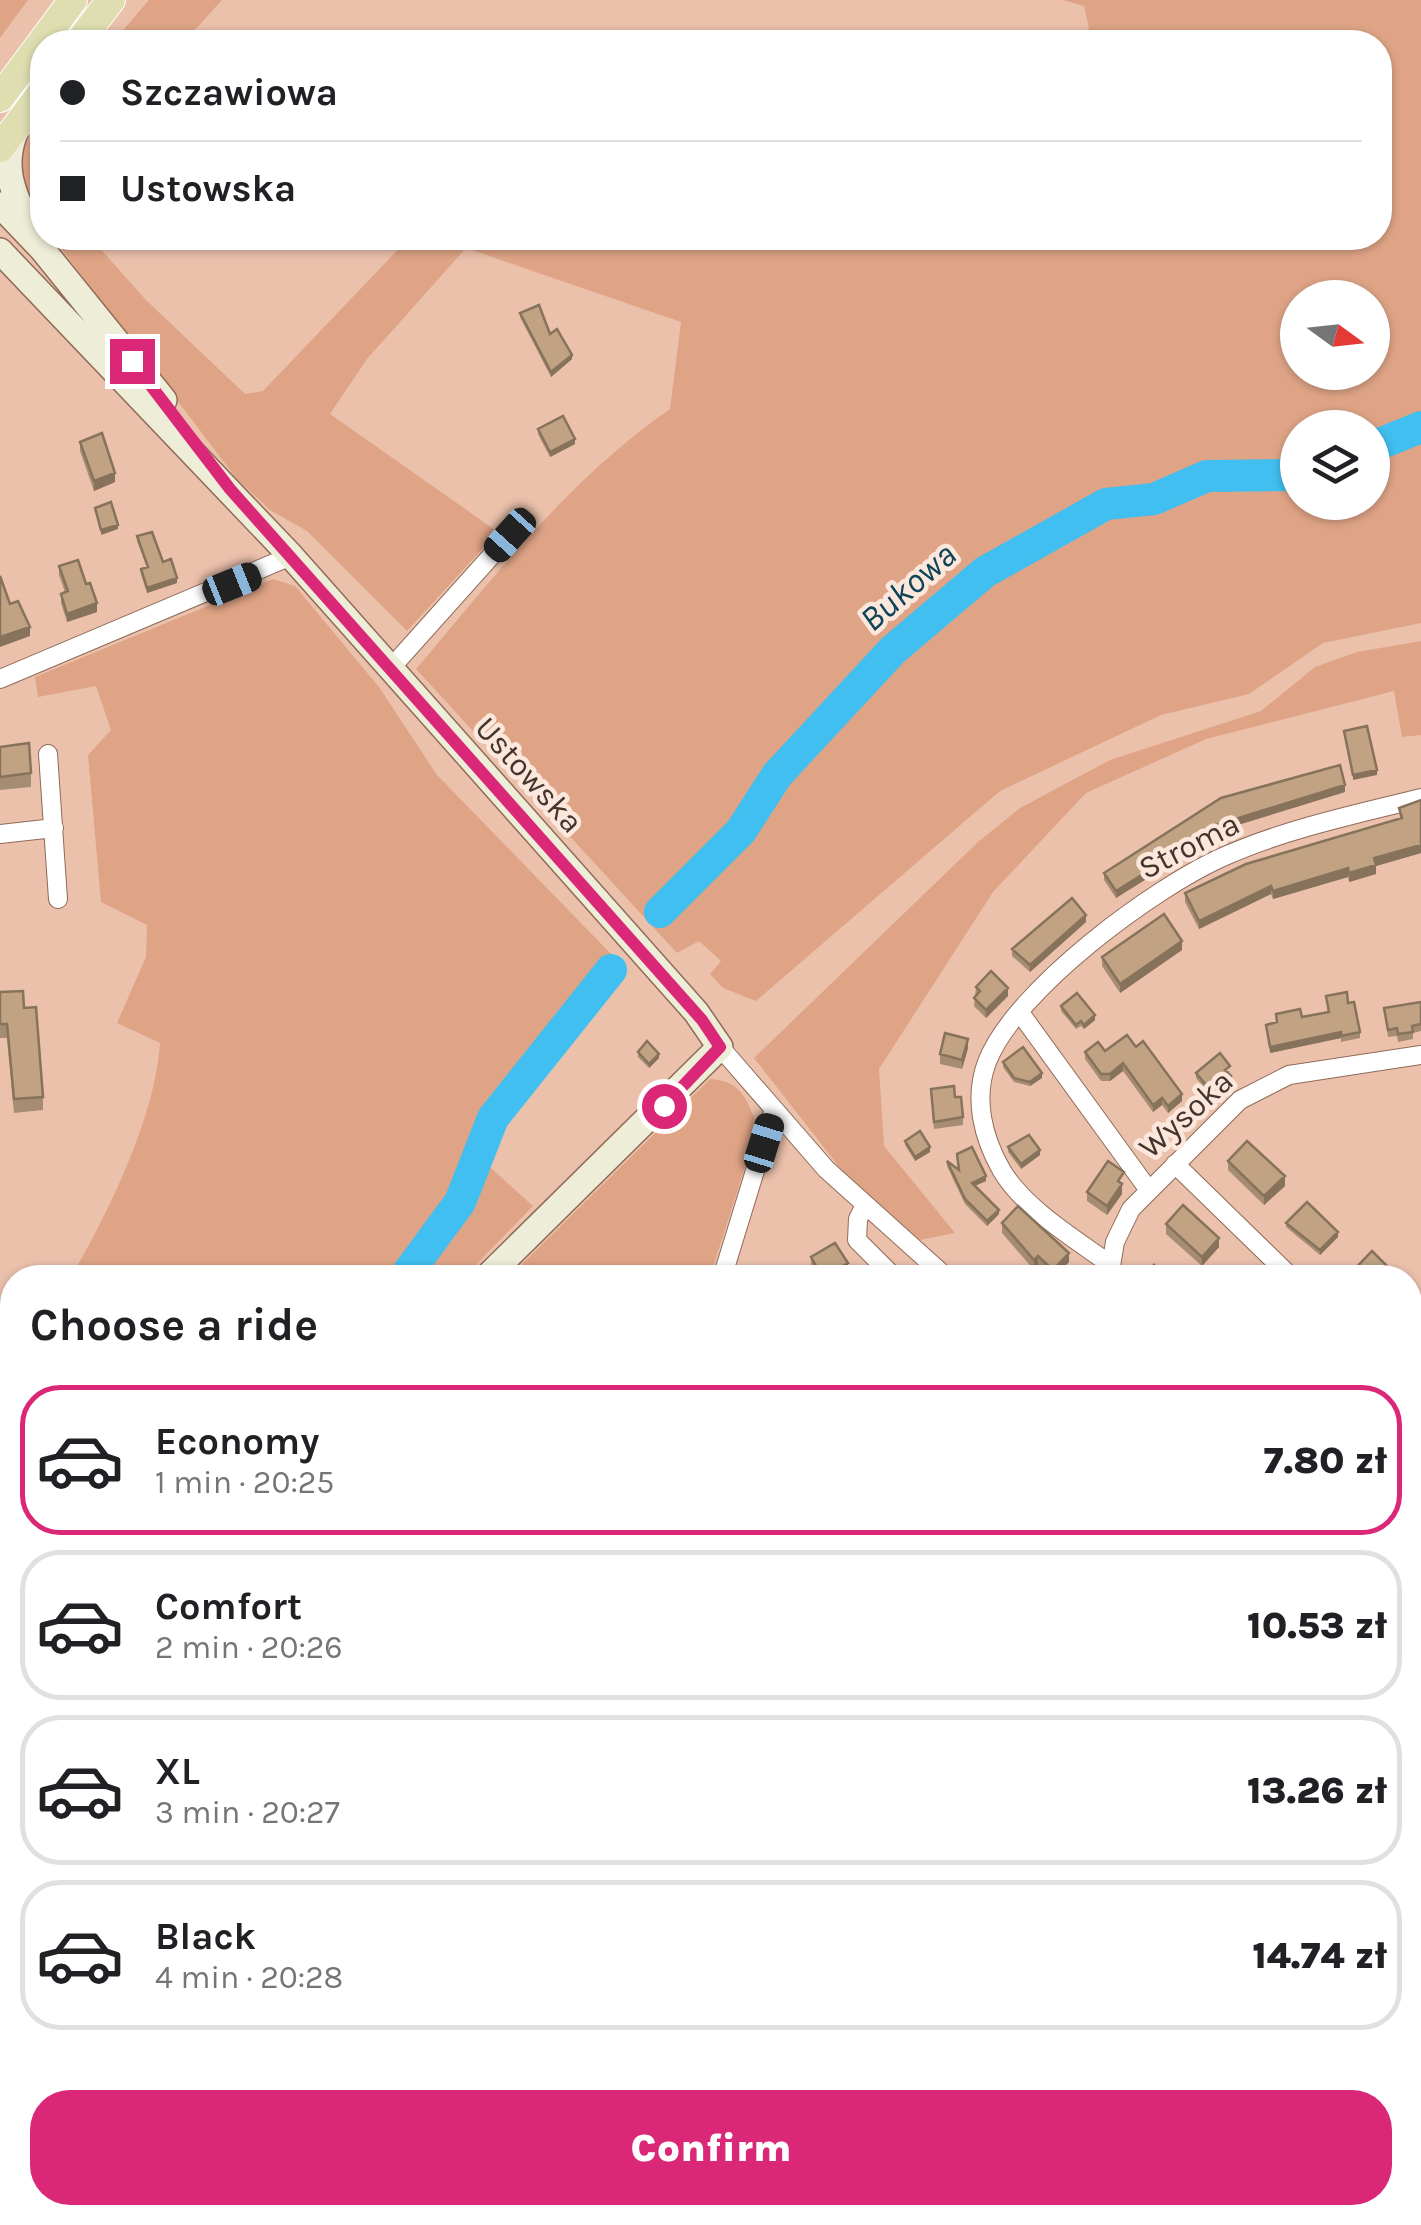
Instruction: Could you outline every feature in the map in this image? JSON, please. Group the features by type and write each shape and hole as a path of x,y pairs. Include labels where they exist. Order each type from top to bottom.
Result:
{"main road":[{"path":"51,30 73,0"},
{"path":"89,30 111,0"},
{"path":"0,98 30,58"},
{"path":"0,148 30,108"}],"street":[{"name":"Ustowska","path":"18,124 8,154 9,176 30,222"},
{"name":"Ustowska","path":"0,206 30,237"},
{"name":"Ustowska","path":"43,250 230,489"},
{"name":"Ustowska","path":"0,251 291,556 696,1012 720,1047 774,1109 865,1205 932,1265"},
{"name":"Ustowska","path":"0,265 27,280"},
{"path":"390,669 510,535"},
{"path":"0,680 291,556"},
{"path":"48,754 58,899"},
{"name":"Stroma","path":"1103,1265 1010,1183 986,1136 980,1108 984,1072 999,1040 1106,929 1198,869 1262,842 1421,798"},
{"path":"0,834 54,828"},
{"path":"1021,1014 1148,1189"},
{"path":"499,1265 720,1047"},
{"name":"Wysoka","path":"1111,1265 1120,1228 1148,1189 1240,1100 1289,1075 1421,1055"},
{"path":"726,1265 774,1109"},
{"path":"1175,1164 1279,1265"},
{"path":"865,1205 858,1219 857,1240 882,1265"}],"shaded area":[{"path":"0,0 28,0 0,38"},
{"path":"149,0 222,0 195,30 123,30"},
{"path":"1063,0 1421,0 1421,623 1323,643 1249,694 1161,715 1000,791 756,1001 723,988 710,974 721,961 699,941 677,953 416,669 504,564 566,498 633,436 670,409 681,322 472,250 1392,250 1392,30 1088,30 1084,6"},
{"path":"30,137 30,204 21,170"},
{"path":"62,250 102,250 145,299 245,394 263,391 398,250 464,250 367,359 330,414 498,532 407,631 307,531 270,510 237,479"},
{"path":"273,579 295,586 379,687 437,775 615,958 488,1115 472,1151 533,1206 476,1265 78,1265 128,1164 149,1102 160,1043 117,1023 146,957 147,925 101,902 88,755 111,730 96,686 38,697 35,677"},
{"path":"1421,641 1421,735 1402,737 1394,691 1206,739 1086,793 993,892 879,1069 884,1146 955,1233 920,1240 844,1173 754,1058 978,842 1020,808 1110,760 1261,711 1315,667 1357,652"},
{"path":"710,1079 729,1083 746,1100 758,1126 714,1265 521,1265"}],"building":[{"path":"539,305 550,334 557,329 572,355 551,372 520,313"},
{"path":"563,416 575,439 550,452 538,429"},
{"path":"102,433 115,473 94,481 80,442"},
{"path":"111,502 118,525 101,530 95,508"},
{"path":"152,532 163,562 171,559 177,578 147,588 141,569 148,567 137,536"},
{"path":"78,560 97,603 67,614 61,594 68,591 59,566"},
{"path":"0,576 10,604 18,601 30,627 0,637"},
{"path":"1367,726 1377,770 1353,775 1344,731"},
{"path":"29,743 31,773 0,777 0,747"},
{"path":"1340,765 1345,785 1213,826 1215,829 1116,891 1104,873 1221,798"},
{"path":"1421,800 1421,845 1374,858 1376,865 1349,873 1348,868 1273,891 1271,886 1199,921 1185,893 1246,864 1402,818 1399,808"},
{"path":"1072,898 1086,915 1030,965 1012,949"},
{"path":"1164,914 1182,941 1120,984 1102,957"},
{"path":"991,971 1008,988 986,1010 974,998 980,991 976,987"},
{"path":"23,991 24,1008 36,1007 43,1097 14,1099 7,1024 0,1024 0,992"},
{"path":"1347,992 1348,1003 1354,1002 1360,1032 1341,1036 1341,1032 1270,1047 1266,1025 1277,1022 1276,1014 1300,1009 1302,1017 1329,1012 1326,996"},
{"path":"1077,993 1095,1015 1084,1025 1081,1021 1076,1025 1061,1006"},
{"path":"1421,1002 1421,1024 1412,1026 1413,1032 1398,1034 1397,1028 1388,1030 1384,1008"},
{"path":"945,1033 968,1039 962,1060 940,1054"},
{"path":"1127,1035 1136,1047 1143,1041 1182,1094 1168,1106 1162,1098 1153,1105 1123,1063 1110,1074 1101,1074 1085,1052 1098,1042 1105,1051"},
{"path":"647,1041 659,1054 649,1064 638,1052"},
{"path":"1023,1047 1042,1073 1030,1082 1014,1078 1003,1062"},
{"path":"1220,1053 1230,1066 1225,1070 1231,1076 1212,1092 1196,1073"},
{"path":"954,1086 955,1097 961,1097 963,1117 934,1122 931,1089"},
{"path":"920,1131 930,1147 915,1157 905,1141"},
{"path":"1029,1135 1040,1150 1021,1164 1008,1147"},
{"path":"1247,1141 1285,1176 1264,1196 1228,1161"},
{"path":"972,1147 986,1176 972,1183 999,1210 987,1221 965,1199 947,1161 959,1170 957,1154"},
{"path":"1108,1161 1124,1172 1118,1181 1122,1184 1107,1206 1087,1192"},
{"path":"1307,1202 1338,1232 1320,1250 1286,1223"},
{"path":"1183,1205 1219,1238 1202,1257 1166,1224"},
{"path":"1018,1206 1069,1253 1058,1265 1048,1265 1038,1256 1034,1260 1002,1223"},
{"path":"835,1243 848,1263 816,1265 811,1257"},
{"path":"1372,1251 1386,1265 1359,1265"}],"waterway":[{"name":"Bukowa","path":"1390,440 1421,427"},
{"name":"Bukowa","path":"660,912 741,831 777,775 893,650 985,572 1106,504 1154,499 1207,476 1280,475"},
{"name":"Bukowa","path":"414,1265 460,1202 493,1118 611,970"}],"route":[{"path":"132,361 230,489 702,1020 720,1047 664,1106"}]}
